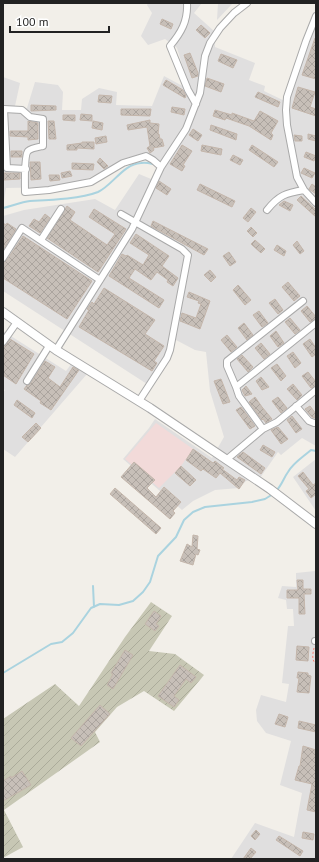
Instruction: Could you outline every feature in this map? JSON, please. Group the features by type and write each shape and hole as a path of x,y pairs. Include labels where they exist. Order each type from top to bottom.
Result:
{"street":[{"path":"187,3 188,14 183,28 170,46 188,90 196,104"},
{"path":"27,381 53,348 100,280 132,229 161,167 186,129 200,93 205,56 210,42 220,28 246,3"},
{"path":"316,16 287,97 286,110 287,125 298,177 304,190 316,203"},
{"path":"26,169 7,168 4,109 22,110 30,117 43,119 43,146 29,150 26,153 26,169 25,192 49,190 91,182 123,164 146,156 154,160 161,167"},
{"path":"267,210 273,203 288,192 304,190"},
{"path":"41,240 61,209"},
{"path":"122,214 182,249 188,255 170,350 144,404"},
{"path":"3,258 22,228 100,280"},
{"path":"263,430 239,396 227,366 227,360 303,301"},
{"path":"3,312 53,348 144,404 279,495 316,524"},
{"path":"3,342 17,322"},
{"path":"236,387 316,324"},
{"path":"226,460 263,430 277,422 316,390"},
{"path":"296,406 309,421 314,424 316,423"}],"path":[{"path":"316,641 313,657 316,664"}],"shaded area":[{"path":"148,3 202,3 194,13 214,31 215,47 255,63 249,80 265,86 264,91 289,103 296,77 316,22 316,446 302,438 281,455 278,452 260,478 246,481 239,488 215,490 193,501 182,510 123,459 155,419 212,458 224,437 210,391 206,352 195,350 169,338 168,348 162,362 147,384 3,291 3,216 24,210 95,199 115,210 139,174 156,181 165,165 147,153 127,158 89,178 57,187 6,188 3,201 3,77 20,83 15,106 27,108 35,82 58,85 63,92 62,110 81,110 82,99 99,88 117,92 116,105 152,106 164,76 190,90 177,48 165,39 148,45 141,36 152,13 147,5"},
{"path":"218,3 233,3 217,20"},
{"path":"3,331 66,371 72,363 87,374 15,457 3,449 3,393 5,390 3,389"},
{"path":"156,423 193,449 181,466 159,488 125,459"},
{"path":"316,459 316,511 293,477"},
{"path":"315,571 316,859 231,859 255,823 294,837 302,793 280,785 291,741 266,733 257,721 256,710 261,695 286,702 289,684 282,683 288,626 294,626 293,609 287,609 286,600 278,598 282,586 296,587 296,573"},
{"path":"151,602 172,616 149,651 175,654 204,675 174,711 144,691 117,707 95,732 100,742 4,810 23,847 3,858 3,719 55,684 79,706 125,637"}],"building":[{"path":"162,19 173,24 171,29 160,24"},
{"path":"201,25 210,33 205,38 196,30"},
{"path":"316,38 316,79 302,75"},
{"path":"190,53 198,73 198,76 192,78 184,55"},
{"path":"221,54 237,60 233,68 218,61"},
{"path":"207,78 224,84 221,92 205,86"},
{"path":"166,80 183,90 186,96 185,98 163,85"},
{"path":"298,87 315,92 310,107 316,109 316,116 292,108"},
{"path":"258,92 280,102 278,107 255,97"},
{"path":"99,95 112,96 111,103 98,102"},
{"path":"31,105 56,106 56,110 31,111"},
{"path":"172,107 185,109 184,115 171,112"},
{"path":"121,109 151,109 150,116 121,115"},
{"path":"215,110 232,115 232,113 254,121 260,111 278,121 271,133 273,135 271,140 249,126 226,118 225,120 213,116"},
{"path":"81,114 92,115 92,121 80,120"},
{"path":"63,115 75,115 75,121 63,120"},
{"path":"150,120 150,123 159,124 158,134 160,139 162,139 164,146 153,148 154,150 150,153 147,148 150,146 147,127 128,130 127,125"},
{"path":"28,121 38,123 38,139 28,140 28,137 10,136 10,131 28,131"},
{"path":"48,121 54,121 56,139 49,139"},
{"path":"93,121 103,123 102,130 92,128"},
{"path":"211,125 237,134 236,140 210,130"},
{"path":"193,129 202,135 198,141 189,135"},
{"path":"308,134 316,136 316,141 308,139"},
{"path":"294,135 302,136 302,141 295,141"},
{"path":"106,136 107,142 96,144 95,138"},
{"path":"82,142 94,142 94,149 77,148 77,150 67,150 67,145"},
{"path":"182,145 192,151 183,165 185,166 182,171 170,164"},
{"path":"202,145 222,149 221,155 201,151"},
{"path":"252,145 278,162 274,167 249,150"},
{"path":"11,151 22,151 22,157 11,157"},
{"path":"306,152 316,156 314,161 304,157"},
{"path":"233,155 243,160 240,165 230,160"},
{"path":"100,158 108,166 104,169 97,162"},
{"path":"30,162 40,162 41,179 31,180"},
{"path":"72,163 94,164 93,170 72,169"},
{"path":"304,168 315,173 312,178 301,173"},
{"path":"70,171 72,176 62,178 61,173"},
{"path":"4,173 20,173 20,179 4,180"},
{"path":"49,175 59,175 60,180 50,181"},
{"path":"159,181 171,189 167,195 156,188"},
{"path":"200,184 235,201 232,207 197,190"},
{"path":"312,184 316,187 316,194 309,189"},
{"path":"301,196 316,210 316,217 297,200"},
{"path":"284,201 293,205 290,211 279,205"},
{"path":"67,206 75,212 70,220 107,245 115,234 89,217 94,209 126,229 98,272 47,238"},
{"path":"251,208 256,212 248,222 243,218"},
{"path":"45,214 50,218 40,233 29,226 34,219 39,222"},
{"path":"153,221 208,249 204,255 151,226"},
{"path":"3,223 6,225 7,223 16,229 3,250"},
{"path":"251,227 257,233 253,237 247,231"},
{"path":"136,234 169,256 162,266 178,278 173,286 167,282 168,280 157,272 151,280 135,269 129,278 164,300 159,308 109,276 122,254 127,255 143,265 149,255 130,243"},
{"path":"23,236 92,281 67,319 3,278 3,262 7,260"},
{"path":"255,240 265,249 261,253 251,244"},
{"path":"297,241 304,251 300,254 293,245"},
{"path":"277,245 286,251 284,256 274,250"},
{"path":"229,252 236,262 230,266 223,256"},
{"path":"210,270 216,277 211,282 204,275"},
{"path":"288,282 300,296 294,301 282,287"},
{"path":"238,285 251,300 245,305 233,290"},
{"path":"104,288 155,320 145,334 164,346 154,361 157,363 152,371 79,327 89,310 87,309 92,302 94,304"},
{"path":"189,292 210,301 200,329 180,321 182,313 196,318 201,304 198,303 199,301 187,297"},
{"path":"275,299 283,310 278,314 269,303"},
{"path":"307,306 316,317 316,319 310,322 301,311"},
{"path":"259,311 268,323 262,327 253,315"},
{"path":"290,318 300,330 295,334 285,322"},
{"path":"244,323 253,335 247,340 238,328"},
{"path":"276,331 284,343 278,347 270,336"},
{"path":"227,335 237,347 231,352 221,340"},
{"path":"10,339 34,354 16,384 3,375 3,349"},
{"path":"310,339 316,348 316,354 312,357 303,344"},
{"path":"261,343 270,354 264,359 255,348"},
{"path":"293,352 301,363 295,368 287,356"},
{"path":"242,355 253,367 248,372 237,359"},
{"path":"45,361 55,367 48,378 60,387 73,367 79,370 51,410 40,403 41,401 24,389 31,383"},
{"path":"277,364 286,376 281,381 271,368"},
{"path":"308,372 316,382 316,386 311,388 302,376"},
{"path":"261,377 269,387 262,390 256,381"},
{"path":"221,379 230,402 223,404 214,381"},
{"path":"293,384 302,395 297,400 287,389"},
{"path":"246,386 252,394 245,396 242,390"},
{"path":"255,397 272,419 266,423 263,419 262,420 249,402"},
{"path":"278,397 287,408 281,413 272,401"},
{"path":"17,400 35,413 32,418 14,405"},
{"path":"310,406 316,414 315,418 312,417 305,409"},
{"path":"241,407 255,426 250,429 236,410"},
{"path":"292,416 302,429 296,433 287,420"},
{"path":"36,423 41,428 28,442 22,437"},
{"path":"278,427 288,439 281,444 271,430"},
{"path":"263,445 275,452 272,457 260,450"},
{"path":"193,449 213,463 215,461 224,468 222,469 237,480 239,477 245,480 239,489 220,473 216,478 203,469 201,471 186,460"},
{"path":"243,452 265,468 261,474 237,457"},
{"path":"134,462 155,480 147,488 156,497 164,487 181,502 173,511 175,513 170,519 121,477"},
{"path":"181,466 196,480 190,486 175,473"},
{"path":"303,472 313,485 316,483 316,494 311,498 306,491 309,489 298,476"},
{"path":"115,488 161,528 156,534 110,494"},
{"path":"193,535 198,536 197,549 200,550 198,555 196,554 193,565 180,561 187,544 192,547"},
{"path":"297,580 303,580 303,589 311,589 311,594 304,594 305,614 299,614 299,598 287,598 287,590 298,590"},
{"path":"154,611 161,616 156,624 159,626 155,631 145,624"},
{"path":"297,646 309,647 308,661 296,660"},
{"path":"125,650 133,655 113,689 107,685 113,674 111,673"},
{"path":"180,665 196,677 191,683 186,679 174,696 179,700 174,707 158,696"},
{"path":"298,672 308,673 308,675 311,676 309,693 297,692 299,678 297,678"},
{"path":"100,705 110,714 81,746 71,738"},
{"path":"279,714 288,717 285,727 275,724"},
{"path":"299,721 316,725 316,732 298,728"},
{"path":"303,746 316,750 316,812 307,810 312,784 295,780 300,766"},
{"path":"22,771 31,785 3,801 3,781"},
{"path":"256,830 260,834 255,840 251,836"},
{"path":"303,832 314,834 313,840 302,838"},
{"path":"279,836 303,851 300,856 276,840"},
{"path":"251,848 256,852 250,859 243,859"}],"waterway":[{"path":"3,208 27,202 65,199 98,192 109,185 129,167 142,163 153,164"},
{"path":"276,491 295,463 311,450 316,451"},
{"path":"3,673 51,644 62,642 73,633 91,608 100,604 119,605 133,601 143,592 150,582 158,556 176,537 184,520 193,512 205,507 252,502 265,499 273,494"},
{"path":"93,586 94,607"}]}
